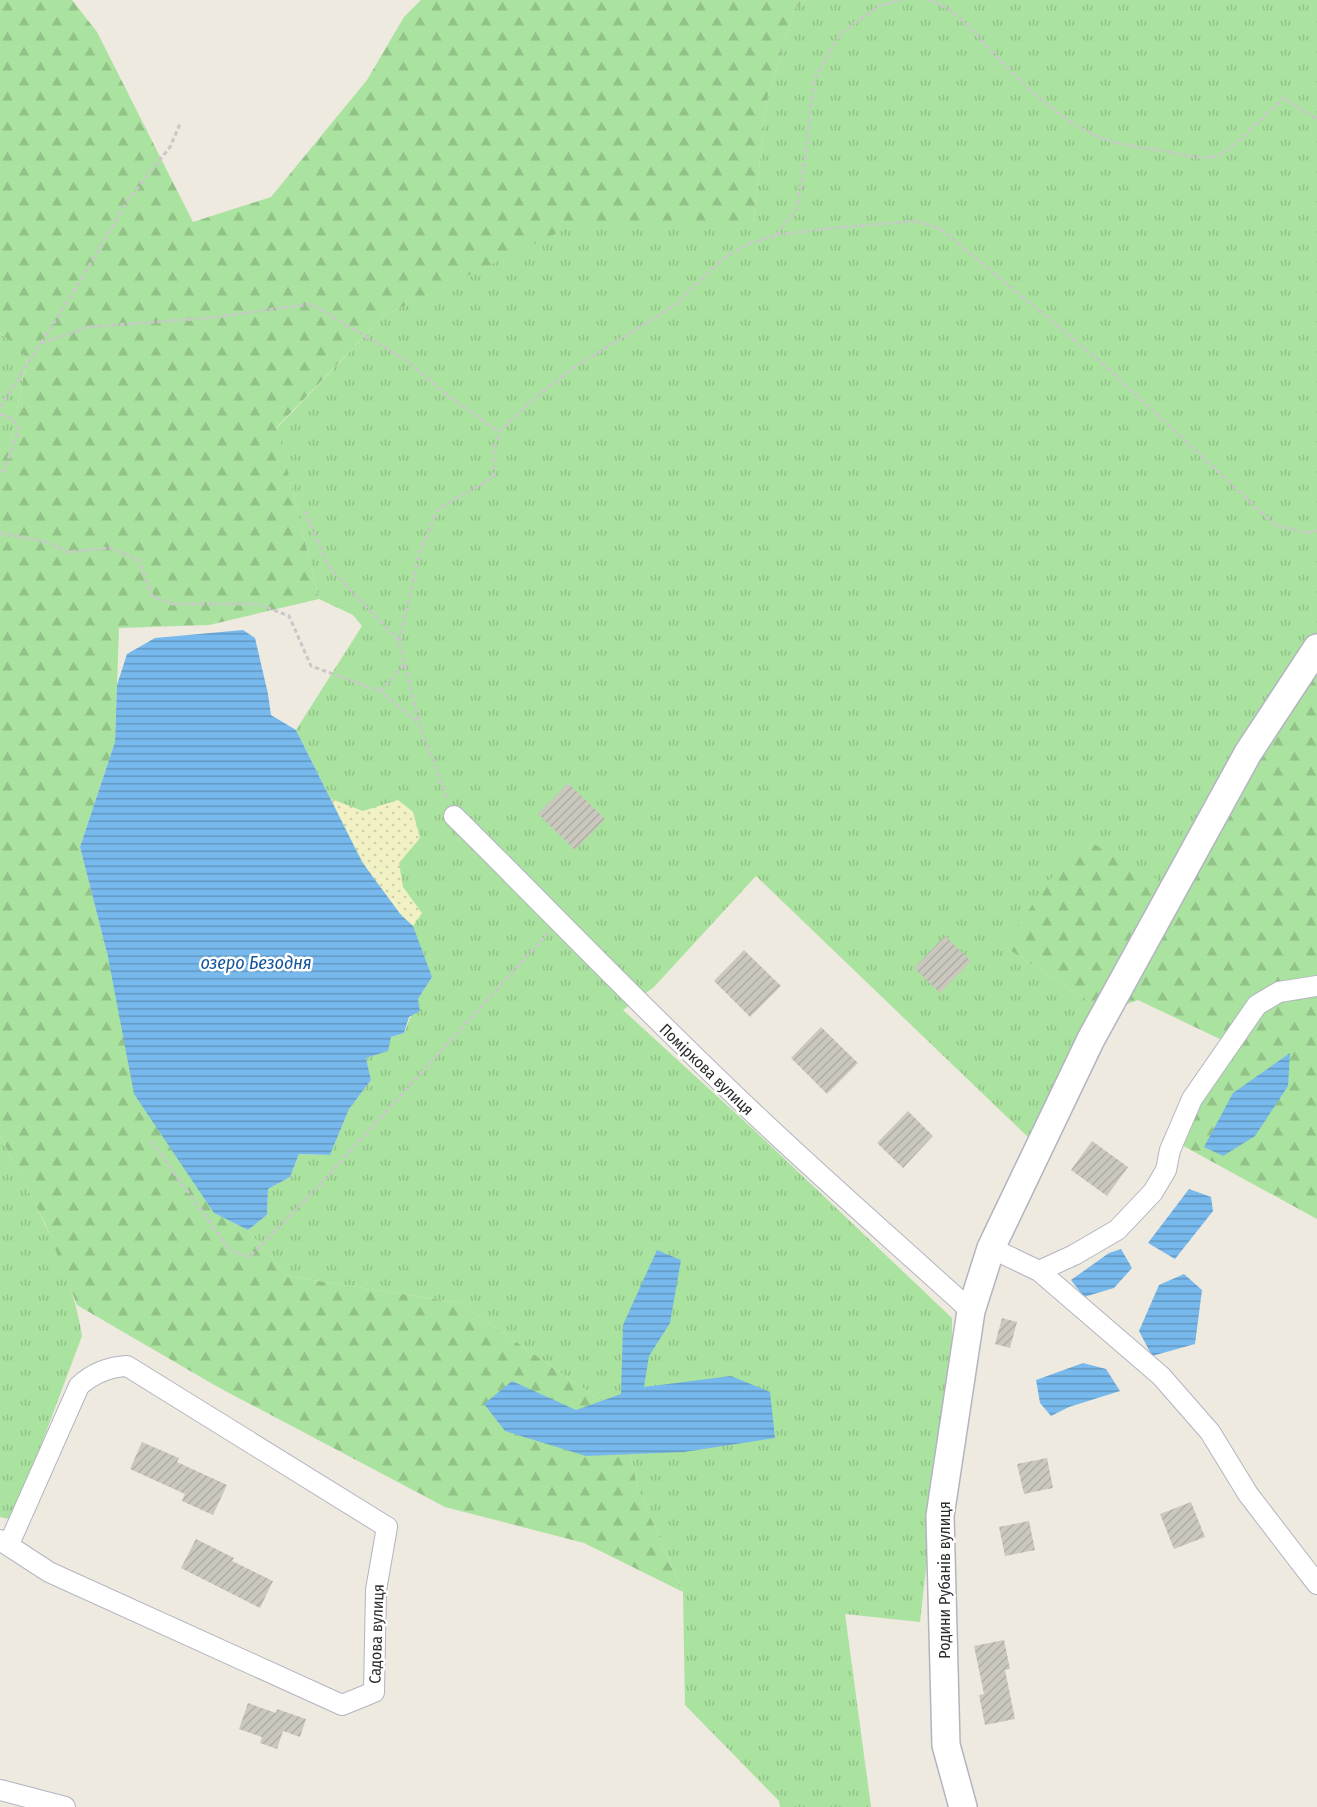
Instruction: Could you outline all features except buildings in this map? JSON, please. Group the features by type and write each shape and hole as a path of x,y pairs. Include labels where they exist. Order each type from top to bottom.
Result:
{"street":[{"name":"Родини Рубанів вулиця","path":"963,1807 946,1745 940,1516 971,1311 991,1248 1091,1039 1248,753 1317,648"},
{"name":"Поміркова вулиця","path":"454,816 560,920 621,986 755,1115 971,1311"},
{"path":"1039,1271 1074,1255 1117,1230 1153,1192 1166,1170 1170,1150 1192,1099 1257,1005 1279,992 1317,986"},
{"path":"991,1248 1039,1271 1161,1376 1210,1432 1248,1494 1317,1584"},
{"name":"Садова вулиця","path":"127,1366 387,1527 376,1590 374,1692 342,1705 49,1572 4,1542 79,1386 91,1375 113,1367 127,1366"},
{"path":"0,1790 65,1807"}],"path":[{"path":"777,235 797,208 814,81 841,33 879,6 902,0"},
{"path":"927,0 940,3 963,20 1023,82 1058,112 1083,129 1109,141 1183,155 1215,157 1242,137 1284,98 1317,119"},
{"path":"0,407 128,200 170,147 180,124"},
{"path":"399,641 420,551 438,509 494,477 492,452 499,432 535,398 573,368 675,305 724,258 748,244 777,235 916,221 941,229 1102,363 1275,525 1306,533 1317,531"},
{"path":"40,344 88,327 208,318 311,304 406,360 448,396 499,432"},
{"path":"0,414 13,419 19,430 4,470 0,474"},
{"path":"305,511 328,566 399,641 419,723 454,816"},
{"path":"0,534 47,542 67,552 110,548 140,560 152,596 173,604 258,604 289,616 311,666 380,691 419,723"},
{"path":"380,691 405,663"},
{"path":"151,1141 230,1250 249,1257 317,1188 560,920"}],"green space":[{"path":"0,0 72,0 97,32 193,222 271,197 367,80 404,17 421,0 805,0 795,9 767,98 753,224 574,225 385,315 277,427 319,599 209,625 119,628 115,742 80,847 108,957 214,1213 248,1230 287,1276 460,1303 623,1416 637,1486 683,1592 584,1543 445,1507 216,1386 77,1305 45,1223 0,1136 0,453 9,452 27,358 0,332"},
{"path":"805,0 1317,0 1317,648 1174,889 1003,946 1106,1012 1031,1140 756,876 654,987 623,1010 754,1130 952,1318 952,1337 920,1622 845,1614 871,1807 780,1807 779,1801 685,1705 683,1592 637,1486 623,1416 460,1303 287,1276 248,1230 267,1215 268,1189 290,1177 299,1154 330,1155 349,1109 371,1080 366,1058 387,1051 391,1037 404,1033 418,999 432,977 362,862 296,730 362,626 353,615 319,599 277,428 385,315 574,224 753,224 767,98 795,9"},
{"path":"0,332 27,357 9,453 0,453"},
{"path":"1317,654 1317,1219 1178,1143 1222,1040 1138,1000 1106,1012 1003,946 1081,837 1174,888"},
{"path":"0,1136 38,1209 60,1258 77,1310 82,1336 13,1520 0,1517"}],"sand":[{"path":"331,799 363,811 398,800 413,812 420,838 399,863 403,887 422,913 413,926 399,913 376,883"}],"water":[{"name":"озеро Безодня","path":"243,630 255,638 271,715 296,730 362,862 401,915 413,926 432,977 418,999 420,1011 409,1017 404,1033 391,1037 388,1051 366,1058 371,1080 349,1109 330,1155 299,1154 290,1177 268,1189 267,1215 248,1230 214,1213 134,1094 108,957 80,847 115,742 117,685 127,654 155,638"},
{"path":"1290,1053 1288,1086 1255,1136 1223,1156 1204,1147 1233,1093"},
{"path":"1189,1189 1211,1197 1213,1211 1175,1259 1148,1243"},
{"path":"1121,1249 1132,1268 1114,1288 1084,1297 1071,1280 1109,1253"},
{"path":"657,1250 681,1260 670,1323 649,1356 644,1387 731,1376 770,1392 775,1438 684,1452 586,1456 505,1431 484,1404 512,1381 576,1410 621,1394 623,1325"},
{"path":"1184,1274 1202,1290 1195,1344 1152,1356 1139,1331 1159,1285"},
{"path":"1083,1363 1106,1369 1120,1391 1069,1407 1051,1416 1040,1403 1036,1380"}]}
